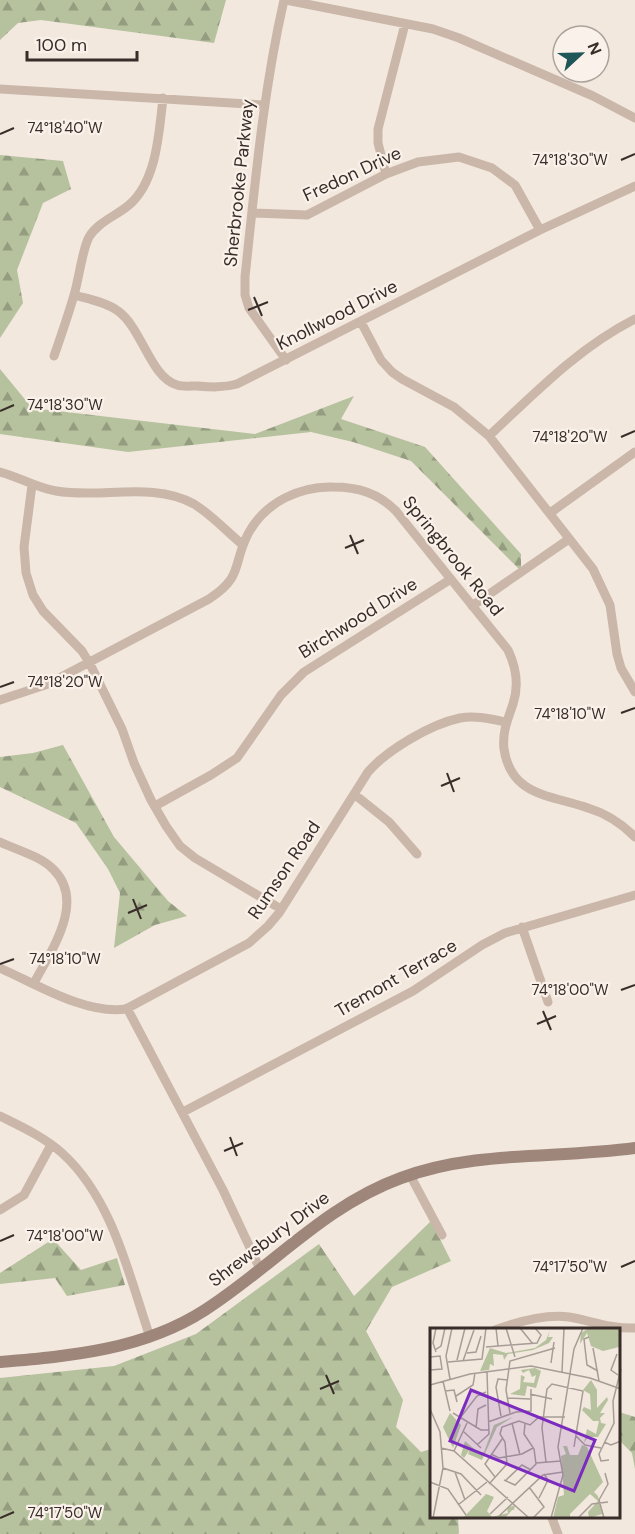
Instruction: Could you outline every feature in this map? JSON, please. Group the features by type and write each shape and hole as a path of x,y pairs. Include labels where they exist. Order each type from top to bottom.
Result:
{"main road":[{"name":"Shrewsbury Drive","path":"0,1362 69,1356 122,1346 182,1324 205,1310 331,1213 364,1194 410,1175 450,1164 481,1160 576,1155 635,1148"}],"street":[{"path":"285,0 433,29 593,96 635,118"},
{"name":"Sherbrooke Parkway","path":"285,0 272,52 264,105 245,295 249,308 286,360"},
{"path":"386,174 378,143 378,129 405,24"},
{"path":"0,89 264,105"},
{"path":"54,356 74,295 89,238 97,227 130,204 140,192 149,172 155,156 163,98"},
{"name":"Fredon Drive","path":"252,213 307,215 386,174 418,162 459,156 492,168 514,185 540,230"},
{"name":"Knollwood Drive","path":"74,295 117,310 132,324 164,378 176,385 224,387 237,384 540,230 635,186"},
{"path":"489,436 582,351 616,328 635,319"},
{"path":"361,322 381,360 392,372 453,407 489,436 593,569 610,605 617,654 629,684 635,692"},
{"path":"550,513 635,452"},
{"path":"0,472 18,477 32,485 57,491 84,494 145,492 174,496 204,511 243,545"},
{"path":"32,485 24,547 26,573 33,596 42,611 82,651 89,662 110,704 154,806 180,846 195,858 281,909"},
{"name":"Springbrook Road","path":"0,700 48,684 222,591 238,567 243,545 249,532 259,518 289,495 305,489 348,487 376,495 387,502 504,644 513,664 516,678 515,693 506,722 505,753 512,770 524,785 540,795 589,808 621,825 635,837"},
{"path":"472,606 569,539"},
{"name":"Birchwood Drive","path":"154,806 237,758 281,695 304,672 451,579"},
{"name":"Rumson Road","path":"0,968 92,1008 119,1010 128,1008 249,943 268,926 374,765 424,733 460,718 474,717 506,722"},
{"path":"354,794 389,822 417,854"},
{"path":"0,842 44,862 61,878 65,890 68,904 66,919 34,983"},
{"name":"Tremont Terrace","path":"183,1112 413,992 482,945 505,933 635,895"},
{"path":"522,927 548,1002"},
{"path":"128,1008 223,1190 260,1269"},
{"path":"0,1116 40,1136 63,1154 80,1173 108,1220 150,1337"},
{"path":"0,1210 24,1195 51,1145"},
{"path":"410,1175 442,1235"},
{"path":"502,1328 538,1318 567,1317 591,1326 635,1328"},
{"path":"552,1519 558,1534"}],"green space":[{"path":"0,0 226,0 214,43 41,20 18,23 0,40"},
{"path":"0,155 63,161 71,189 43,203 17,270 23,303 0,338"},
{"path":"0,369 32,408 255,434 354,396 341,419 425,447 521,554 521,571 411,461 353,442 311,432 128,452 0,434"},
{"path":"63,745 114,837 168,901 187,916 155,925 114,948 120,893 108,869 76,823 0,787 0,757 33,753"},
{"path":"431,1221 451,1261 392,1287 366,1331 403,1400 396,1427 421,1452 430,1449 430,1519 458,1519 458,1534 0,1534 0,1378 114,1366 196,1334 319,1244 354,1296"},
{"path":"53,1239 81,1270 117,1258 125,1285 67,1296 55,1278 0,1284 0,1273"},
{"path":"620,1412 635,1417 635,1469 632,1453 620,1441"}]}
